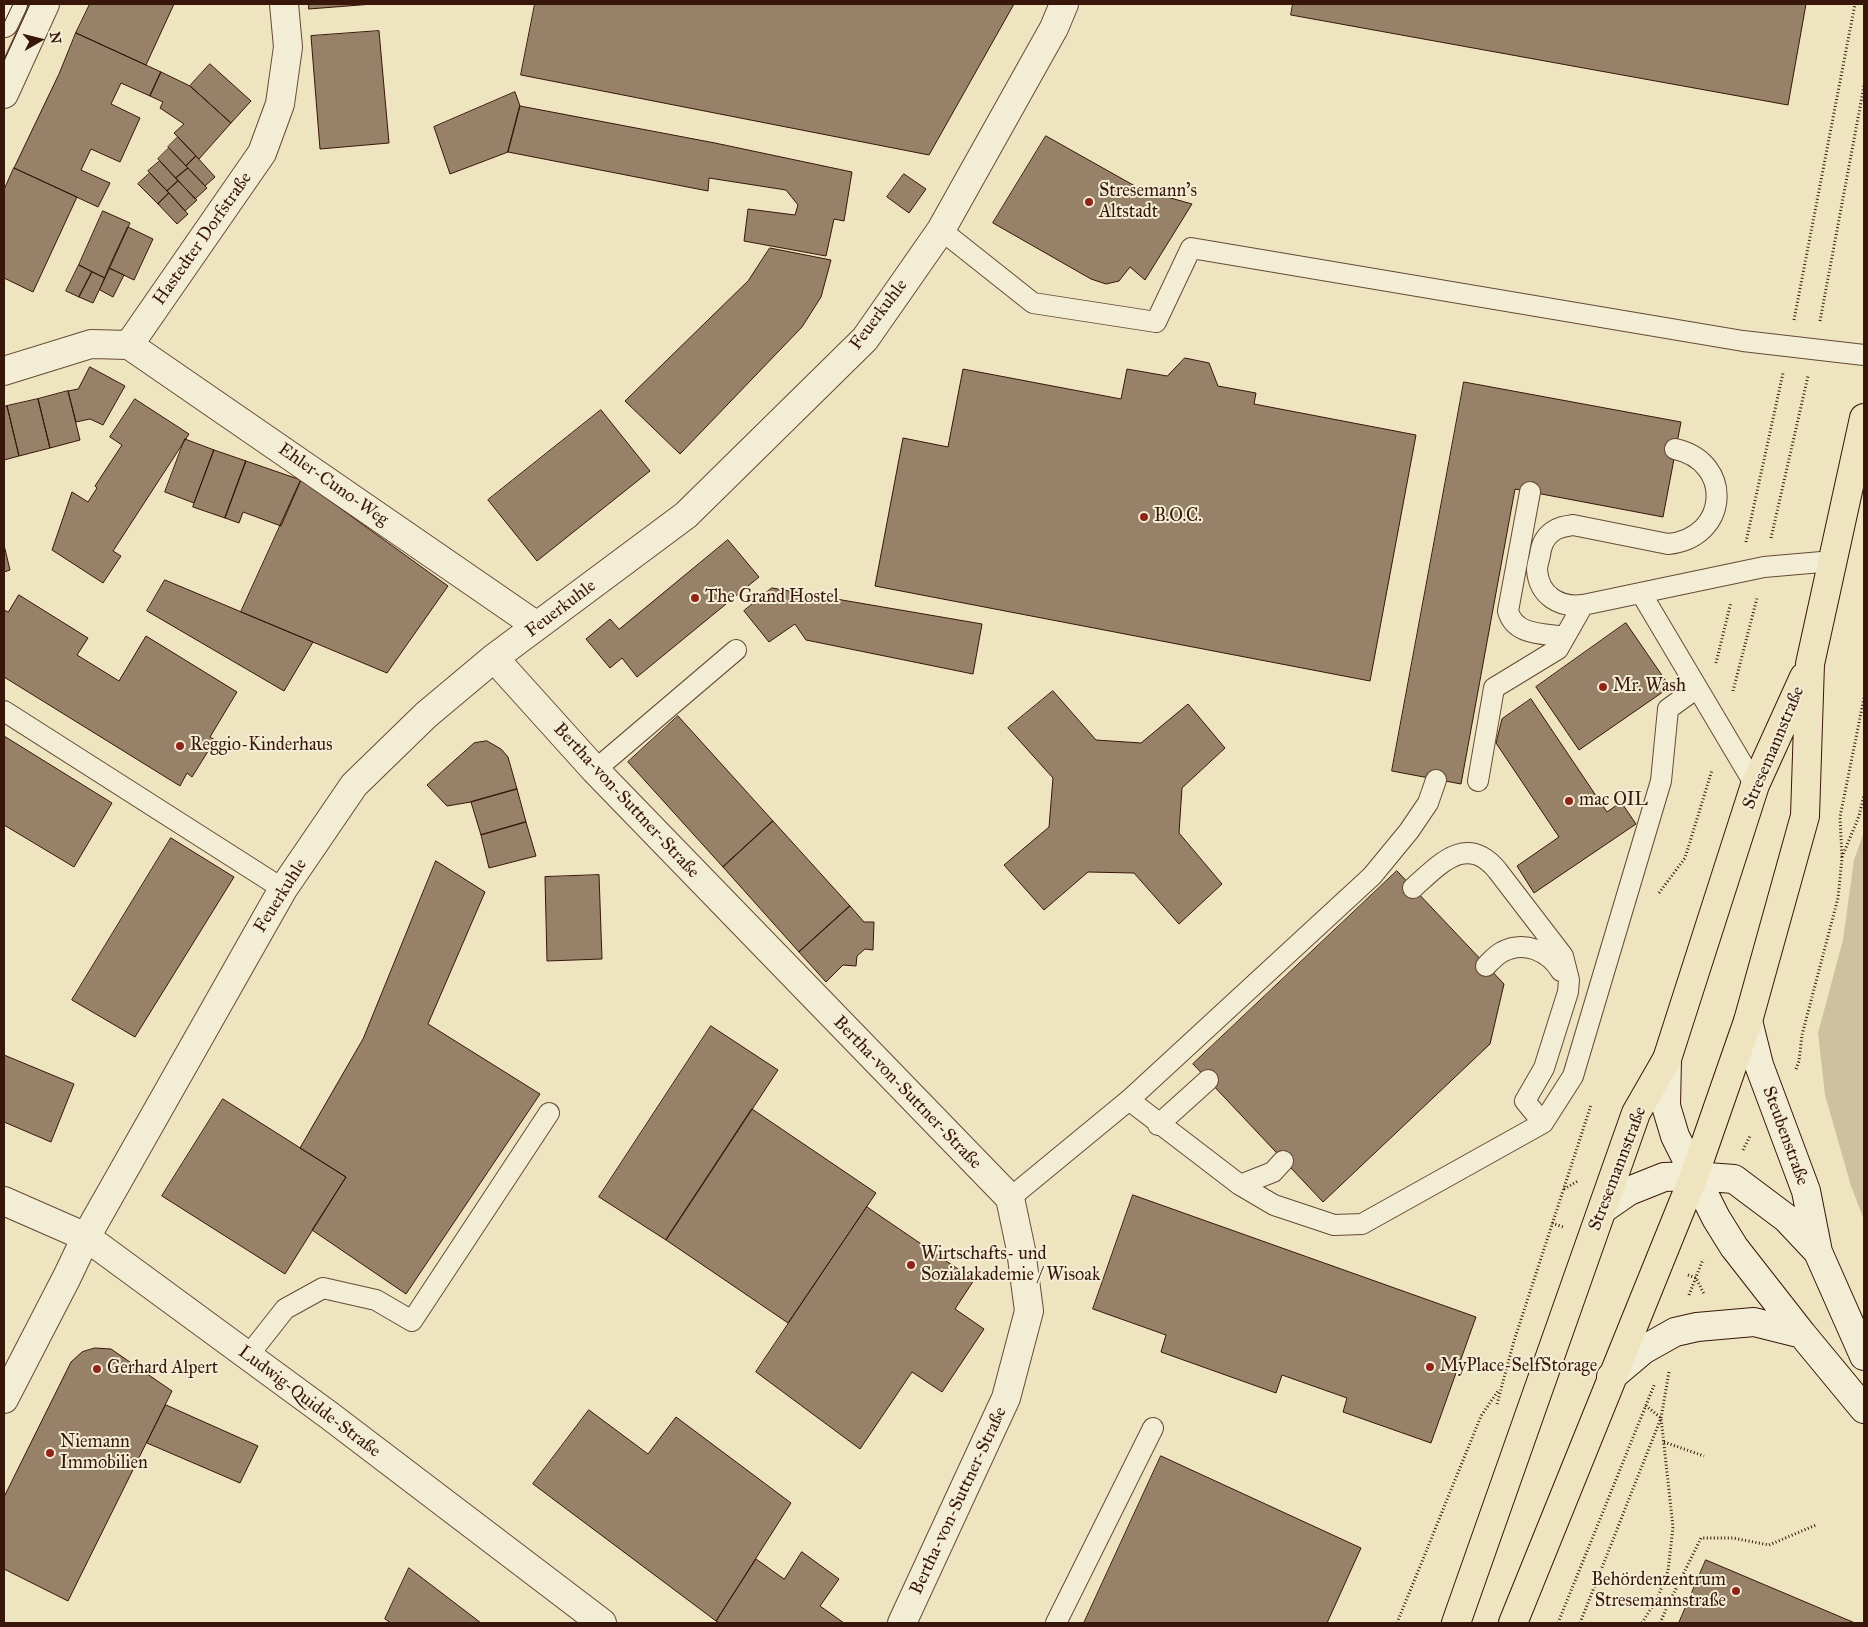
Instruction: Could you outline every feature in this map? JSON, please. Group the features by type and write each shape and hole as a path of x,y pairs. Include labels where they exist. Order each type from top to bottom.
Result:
{"main road":[{"name":"Stresemannstraße","path":"1513,1623 1694,1176 1748,1021 1806,816 1810,664 1864,418"},
{"name":"Stresemannstraße","path":"1456,1623 1636,1113 1667,1059 1755,785 1810,664"}],"street":[{"path":"4,23 13,4"},
{"path":"4,94 45,4"},
{"name":"Hastedter Dorfstraße","path":"129,344 262,153 280,104 288,47 284,4"},
{"name":"Feuerkuhle","path":"4,1399 86,1237 283,889 354,785 426,715 494,658 686,515 865,338 941,230 1054,28 1064,4"},
{"path":"4,371 91,344 129,344"},
{"name":"Ehler-Cuno-Weg","path":"129,344 537,626"},
{"name":"Bertha-von-Suttner-Straße","path":"494,658 595,770 1010,1198 1021,1250 1029,1312 1006,1398 902,1623"},
{"name":"Steubenstraße","path":"1748,1021 1758,1065 1806,1191 1818,1252 1864,1356"},
{"path":"1667,1059 1666,1106 1675,1136 1716,1218 1734,1247 1864,1409"},
{"name":"Steubenstraße","path":"1603,1209 1629,1191 1664,1176 1734,1179 1786,1218 1818,1252"},
{"name":"Ludwig-Quidde-Straße","path":"4,1201 86,1237 330,1416 602,1623"},
{"path":"1611,1377 1643,1350 1675,1332 1712,1325 1754,1322 1802,1334"}],"lane":[{"path":"941,230 1032,303 1156,322 1191,248 1743,341 1864,355"},
{"path":"1676,449 1695,456 1706,465 1713,477 1717,491 1716,506 1712,518 1704,529 1693,537 1681,542 1668,544 1574,525 1562,526 1546,538 1541,547 1537,569 1539,581 1545,592 1553,600 1562,605 1583,605 1764,567 1833,561"},
{"path":"1530,492 1508,611 1511,620 1522,630 1565,637"},
{"path":"1642,594 1755,785"},
{"path":"1478,781 1494,688 1558,649 1583,605"},
{"path":"595,770 736,650"},
{"path":"1129,1100 1158,1125 1240,1185 1274,1205 1334,1225 1362,1224 1543,1123 1573,1076 1576,1067 1661,781 1668,709 1702,695"},
{"path":"4,711 283,889"},
{"path":"1010,1198 1129,1100 1372,876 1410,831 1428,803 1436,780"},
{"path":"1413,888 1450,857 1471,853 1481,856 1490,862 1563,956 1570,980 1565,1004 1544,1068 1525,1101 1543,1123"},
{"path":"1486,966 1501,952 1516,948 1530,948 1545,953 1556,963 1564,975 1567,990 1565,1004"},
{"path":"1158,1125 1208,1080"},
{"path":"248,1356 285,1309 323,1288 376,1300 412,1321 549,1113"},
{"path":"1240,1185 1273,1172 1283,1161"},
{"path":"1056,1623 1153,1428"}],"path":[{"path":"1702,695 1739,572 1789,347 1854,4"},
{"path":"1764,567 1815,349 1864,86"},
{"path":"1799,1061 1802,1035 1838,898 1842,858 1840,817 1864,698"},
{"path":"1842,858 1859,816 1864,795"},
{"path":"1397,1623 1481,1416 1500,1388 1563,1189"},
{"path":"1580,1623 1661,1418 1675,1332"},
{"path":"1558,1623 1658,1377"},
{"path":"1642,1623 1658,1597 1668,1571 1673,1527 1661,1418 1645,1405"},
{"path":"1664,1442 1704,1456"},
{"path":"1660,1623 1700,1538 1733,1538 1769,1545 1816,1525"},
{"path":"1658,1597 1668,1605"}],"shaded area":[{"path":"1864,832 1864,1220 1851,1186 1825,1095 1818,1033 1843,940 1854,860"}],"building":[{"path":"90,4 174,4 146,65 76,33"},
{"path":"309,4 373,4 309,9"},
{"path":"535,4 1014,4 929,155 521,75"},
{"path":"1293,4 1806,4 1788,105 1291,15"},
{"path":"379,31 389,143 320,149 311,36"},
{"path":"76,33 161,72 150,96 121,83 111,104 140,118 120,162 91,149 81,170 110,183 98,207 14,168 59,74"},
{"path":"210,64 251,101 231,123 190,86"},
{"path":"161,72 190,86 231,123 199,159 174,133 184,124 160,108 163,102 150,96"},
{"path":"515,92 520,106 508,152 450,174 434,127"},
{"path":"520,106 715,143 852,172 844,221 834,219 826,256 744,241 748,209 795,215 798,205 786,190 709,178 708,191 508,152"},
{"path":"1046,136 1142,190 1192,204 1145,280 1130,267 1119,281 1106,284 1091,279 993,223"},
{"path":"178,137 196,156 186,166 168,147"},
{"path":"169,148 188,168 176,178 158,159"},
{"path":"196,156 215,177 205,186 186,166"},
{"path":"160,161 178,181 167,191 148,171"},
{"path":"14,168 77,197 33,292 4,278 4,190"},
{"path":"188,168 207,188 195,199 176,178"},
{"path":"150,173 169,193 158,204 138,184"},
{"path":"904,174 926,189 909,213 887,197"},
{"path":"178,181 197,200 185,211 167,191"},
{"path":"169,193 188,214 177,224 158,204"},
{"path":"103,211 130,223 105,278 79,265"},
{"path":"128,227 153,239 134,280 109,268"},
{"path":"770,248 831,260 821,297 802,327 680,454 625,401 748,281"},
{"path":"79,265 92,272 79,297 66,291"},
{"path":"109,268 124,275 113,297 100,290"},
{"path":"92,272 105,278 93,303 79,297"},
{"name":"B.O.C.","path":"1185,358 1209,363 1218,386 1256,393 1254,404 1416,435 1370,681 875,586 903,438 948,447 963,369 1121,399 1127,369 1167,376"},
{"path":"90,367 125,386 103,425 90,419 76,422 68,391 78,389"},
{"path":"1464,382 1681,422 1663,517 1515,489 1461,784 1392,771"},
{"path":"68,391 80,440 50,448 38,399"},
{"path":"38,399 50,448 19,456 7,406"},
{"path":"135,399 189,434 113,551 121,556 103,583 52,550 72,492 88,502 97,488 95,486 122,445 110,437"},
{"path":"7,406 19,456 4,460 4,407"},
{"path":"601,410 650,471 537,561 488,500"},
{"path":"185,439 214,450 194,503 165,492"},
{"path":"214,450 246,461 225,518 193,507"},
{"path":"246,461 301,480 281,526 243,512 239,523 225,518"},
{"path":"301,480 448,586 387,673 241,612"},
{"name":"The Grand Hostel","path":"728,540 759,577 637,677 622,658 610,668 586,639 610,619 619,629"},
{"path":"4,545 10,570 4,572"},
{"path":"165,580 313,642 284,691 147,611"},
{"path":"772,588 982,624 973,674 806,640 795,624 769,642 744,611"},
{"path":"19,595 88,638 77,655 119,681 146,636 237,692 210,737 215,740 192,777 187,773 180,786 4,677 4,610 8,612"},
{"path":"1626,623 1670,687 1579,750 1536,687"},
{"path":"1053,691 1096,740 1141,743 1188,704 1225,748 1182,788 1179,833 1222,884 1179,924 1134,873 1088,872 1044,910 1004,865 1049,827 1053,778 1008,728"},
{"path":"1531,699 1607,812 1621,802 1636,824 1534,893 1517,866 1559,837 1496,743 1502,719"},
{"path":"678,716 773,821 723,867 628,762"},
{"path":"4,736 112,803 74,867 4,825"},
{"path":"487,741 501,749 508,757 517,789 471,802 447,806 427,785 474,743"},
{"path":"517,789 526,822 481,835 471,802"},
{"path":"773,821 850,906 799,952 723,867"},
{"path":"526,822 536,856 489,868 481,835"},
{"path":"171,838 234,877 135,1037 72,1000"},
{"path":"436,861 485,892 428,1024 540,1094 406,1294 312,1230 346,1177 300,1148 363,1039"},
{"path":"1397,871 1504,984 1490,1044 1323,1202 1193,1064"},
{"path":"599,875 602,959 547,961 545,877"},
{"path":"850,906 864,922 874,922 873,950 865,949 857,956 856,966 843,965 826,982 799,952"},
{"path":"711,1026 778,1070 666,1240 599,1197"},
{"path":"4,1055 74,1084 51,1142 4,1122"},
{"path":"223,1099 346,1177 285,1274 162,1196"},
{"path":"752,1109 876,1193 788,1323 666,1240"},
{"path":"1133,1195 1476,1317 1431,1443 1343,1412 1347,1398 1282,1375 1276,1393 1161,1352 1166,1335 1093,1309"},
{"path":"867,1207 974,1280 955,1309 984,1329 942,1392 912,1372 860,1449 756,1372"},
{"path":"95,1348 111,1349 172,1391 68,1601 4,1569 4,1497 71,1362 82,1352"},
{"path":"166,1405 258,1446 240,1483 147,1443"},
{"path":"589,1410 648,1454 676,1417 791,1503 716,1621 533,1484"},
{"path":"1161,1456 1361,1548 1327,1623 1084,1623"},
{"path":"802,1552 839,1579 820,1606 844,1623 720,1623 716,1621 756,1559 784,1579"},
{"name":"Behördenzentrum Stresemannstraße","path":"1706,1560 1855,1623 1679,1623"},
{"path":"409,1568 481,1623 391,1623 385,1619"}],"tram line":[{"path":"4,23 13,4"},
{"path":"4,61 30,4"}],"place":[{"name":"Stresemann's Altstadt","path":"1089,202"},
{"name":"B.O.C.","path":"1144,517"},
{"name":"The Grand Hostel","path":"695,598"},
{"name":"Mr. Wash","path":"1603,687"},
{"name":"Reggio-Kinderhaus","path":"180,746"},
{"name":"mac OIL","path":"1569,801"},
{"name":"Wirtschafts- und Sozialakademie / Wisoak","path":"911,1265"},
{"name":"MyPlace-SelfStorage","path":"1430,1367"},
{"name":"Gerhard Alpert","path":"97,1369"},
{"name":"Niemann Immobilien","path":"50,1453"},
{"name":"Behördenzentrum Stresemannstraße","path":"1736,1591"}]}
